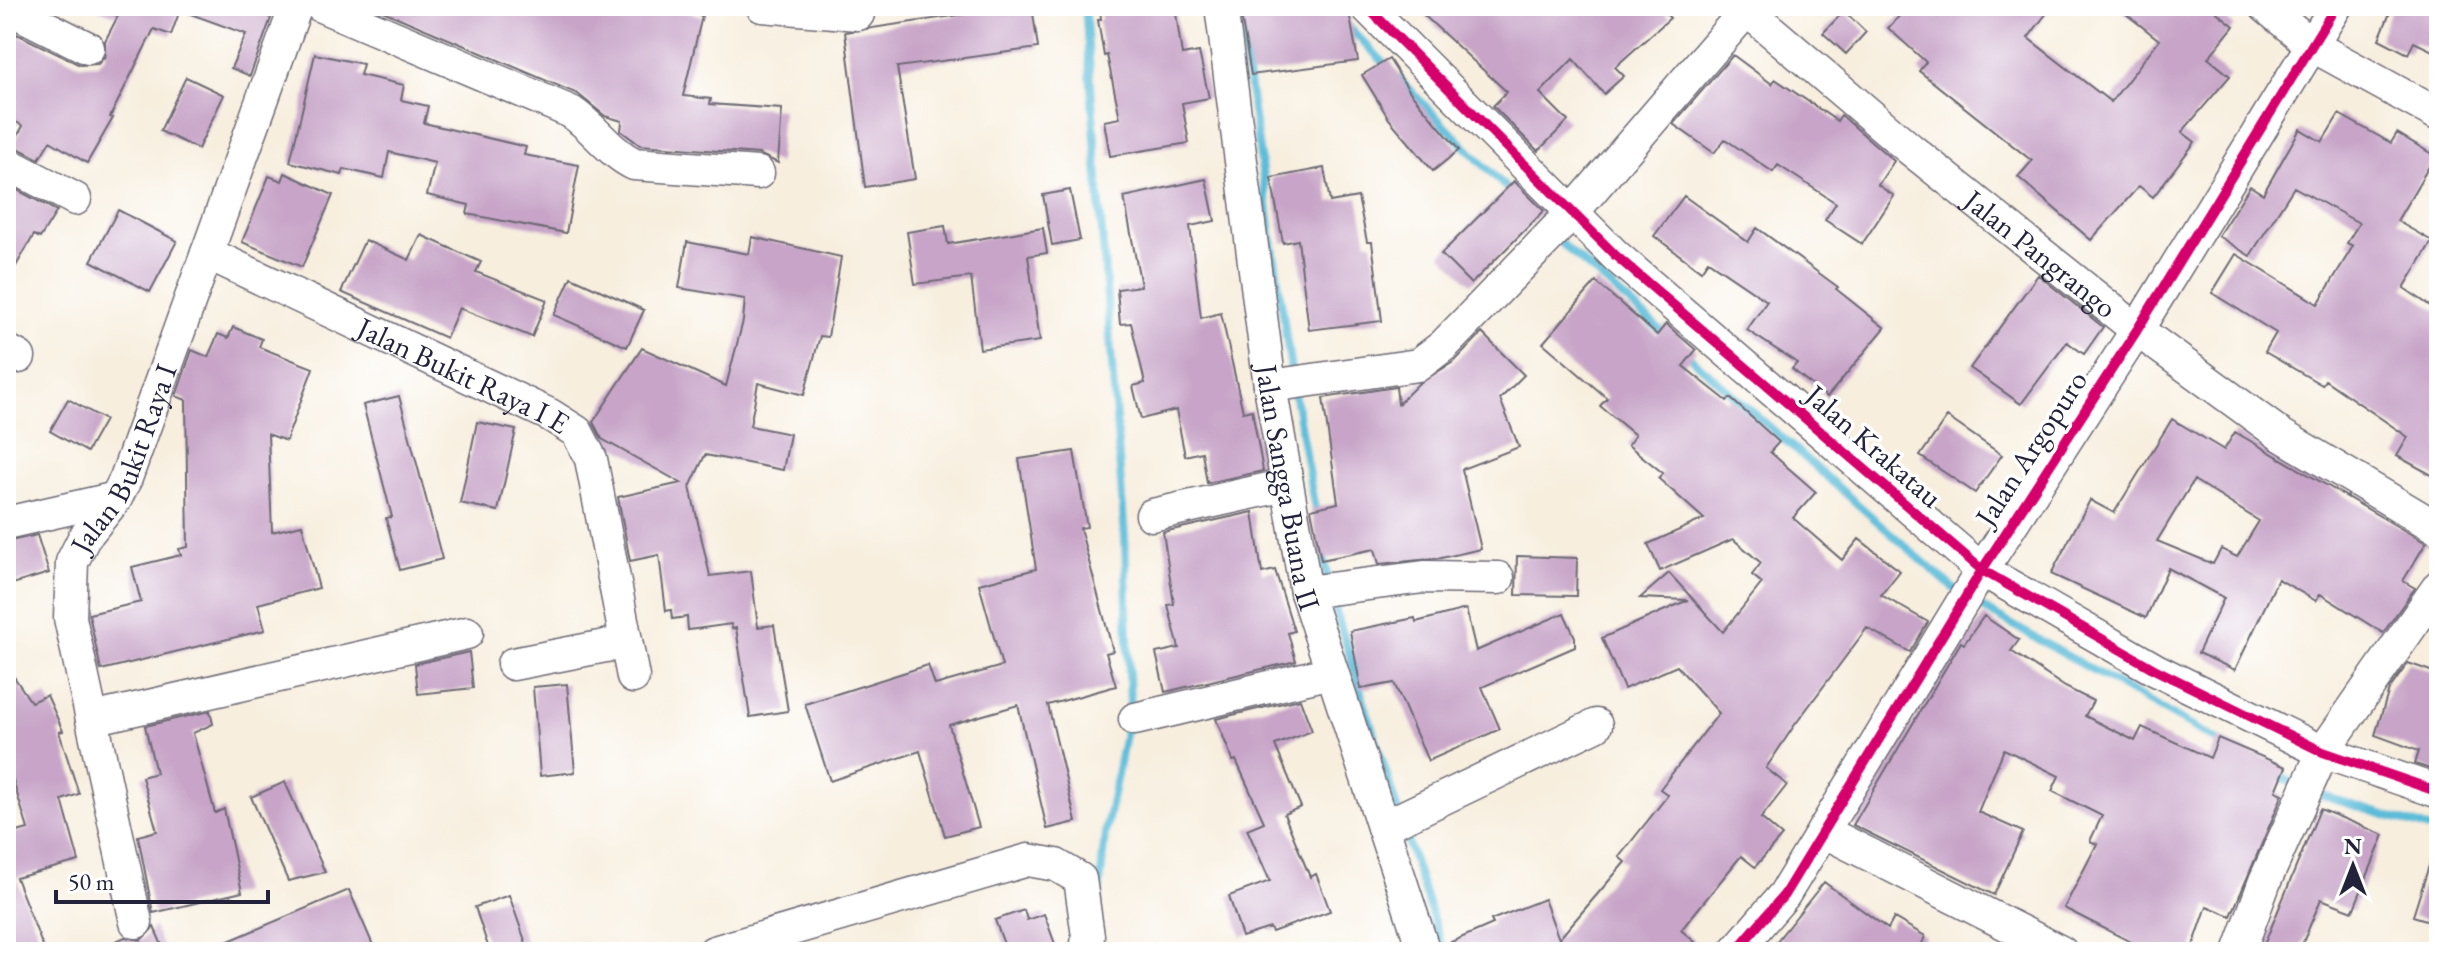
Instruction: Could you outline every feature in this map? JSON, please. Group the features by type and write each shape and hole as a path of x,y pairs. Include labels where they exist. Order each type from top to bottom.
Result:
{"street":[{"name":"Jalan Bukit Raya I","path":"136,922 70,618 72,562 84,538 116,498 296,6"},
{"path":"321,6 571,112 587,122 620,157 634,164 758,173"},
{"path":"762,6 858,14"},
{"name":"Jalan Sangga Buana II","path":"1221,6 1270,386 1306,592 1424,952"},
{"name":"Jalan Krakatau","path":"1366,6 1571,214 1982,570 2156,670 2323,752 2439,792"},
{"path":"2265,6 2313,46 2439,115"},
{"name":"Jalan Argopuro","path":"1735,952 1784,895 1982,570 2137,330 2336,6"},
{"path":"6,7 88,48"},
{"path":"1270,386 1418,365 1443,346 1571,214 1746,7"},
{"name":"Jalan Pangrango","path":"1746,7 1910,149 2137,330 2281,435 2439,529"},
{"path":"6,163 75,199"},
{"name":"Jalan Bukit Raya I E","path":"207,253 550,415 577,432 591,459 633,677"},
{"path":"1152,515 1286,485"},
{"path":"6,523 116,498"},
{"path":"1306,592 1424,577 1498,578"},
{"path":"2239,952 2265,881 2323,752 2439,586"},
{"path":"92,719 467,633"},
{"path":"513,664 626,642"},
{"path":"1135,719 1332,672"},
{"path":"1383,827 1596,725"},
{"path":"1823,831 2061,952"},
{"path":"714,952 1028,860 1056,865 1080,879 1088,936 1086,952"}],"building":[{"path":"100,6 243,6 271,18 250,76 231,68 246,34 180,10 171,35 154,29 110,117 113,118 87,163 50,141 39,159 12,145 23,126 6,116 6,53 17,34 80,65 98,64 105,56 105,41 118,16 99,9"},
{"path":"371,6 662,6 702,16 683,96 711,99 710,104 782,109 778,163 759,154 640,145 621,131 622,121 605,116 578,94"},
{"path":"1032,6 1038,48 897,67 915,179 865,187 845,32"},
{"path":"1100,6 1175,6 1182,55 1199,52 1209,98 1182,103 1189,143 1110,156 1104,121 1120,118 1107,55 1104,56 1098,20 1101,20"},
{"path":"1294,6 1316,6 1317,10 1348,6 1358,61 1251,75 1241,15"},
{"path":"1414,6 1659,6 1670,18 1615,67 1624,76 1604,94 1573,59 1540,93 1568,121 1538,151 1493,106 1507,92"},
{"path":"1909,6 2052,6 2028,38 2111,102 2159,40 2116,6 2209,6 2234,26 2208,58 2230,76 2182,132 2195,142 2153,197 2139,186 2091,240 2018,177 2032,161 1919,71 1926,62 1888,28"},
{"path":"2393,6 2439,6 2439,54 2414,42 2408,54 2379,39"},
{"path":"1844,11 1866,32 1846,54 1823,33"},
{"path":"315,54 363,64 360,75 404,85 401,100 428,106 424,123 526,147 524,155 579,165 566,233 467,214 469,205 427,195 435,163 389,152 384,178 344,169 342,175 290,162"},
{"path":"1733,55 1772,84 1775,79 1837,121 1841,115 1894,161 1878,185 1894,196 1862,244 1825,220 1836,203 1778,165 1773,172 1725,139 1714,153 1673,124"},
{"path":"1389,59 1410,92 1459,150 1433,171 1389,119 1362,75"},
{"path":"186,77 224,95 198,149 160,131"},
{"path":"2339,114 2391,143 2397,133 2435,156 2397,221 2432,241 2404,288 2439,312 2439,479 2397,456 2408,437 2325,380 2322,385 2265,352 2276,333 2212,293 2236,254 2318,304 2353,246 2347,243 2359,223 2294,187 2250,256 2218,236 2250,186 2263,194 2300,129 2322,142"},
{"path":"1324,168 1330,202 1358,197 1367,242 1372,242 1382,321 1309,330 1298,240 1283,243 1271,178"},
{"path":"285,173 333,195 302,267 242,242 269,176 282,181"},
{"path":"1206,179 1215,221 1190,226 1201,318 1221,313 1243,412 1252,410 1263,471 1207,483 1202,452 1185,456 1176,410 1141,419 1133,386 1145,383 1131,323 1120,324 1117,289 1141,286 1124,197"},
{"path":"1514,181 1544,211 1471,284 1441,254"},
{"path":"6,184 57,211 40,238 34,235 6,283"},
{"path":"1070,190 1080,240 1052,245 1043,195"},
{"path":"1684,196 1748,242 1757,228 1838,287 1836,289 1885,328 1827,397 1792,369 1797,363 1747,330 1767,301 1708,261 1701,271 1654,236"},
{"path":"118,210 177,241 150,292 91,261"},
{"path":"945,226 948,244 1043,228 1047,253 1028,256 1040,341 980,349 971,277 915,284 907,232"},
{"path":"421,235 481,262 476,272 547,300 532,337 459,308 446,338 341,292 365,240 409,260"},
{"path":"752,237 841,257 828,337 820,336 804,395 758,383 750,426 790,434 783,470 705,455 690,487 710,576 751,571 758,627 774,625 788,711 750,717 736,628 732,629 731,624 688,630 687,617 672,619 671,610 666,611 659,555 630,561 618,497 681,483 602,439 593,422 642,348 726,386 743,321 745,299 679,288 687,242 749,254"},
{"path":"2038,275 2103,327 2084,354 2067,342 2021,404 1970,368"},
{"path":"571,277 644,310 627,347 554,315"},
{"path":"1596,282 1657,335 1666,324 1696,350 1683,366 1727,401 1730,398 1779,442 1770,452 1816,492 1793,518 1842,560 1859,539 1900,571 1881,595 1928,622 1910,652 1867,628 1794,726 1766,768 1787,785 1761,818 1782,836 1755,867 1741,856 1681,930 1707,952 1442,952 1442,946 1493,924 1491,920 1544,899 1559,939 1625,862 1619,857 1668,795 1660,789 1719,713 1677,666 1624,689 1602,638 1688,600 1640,598 1669,573 1723,632 1762,583 1752,575 1761,563 1733,539 1660,571 1648,544 1704,519 1658,478 1663,473 1628,445 1635,435 1600,406 1607,398 1543,343"},
{"path":"233,327 262,339 259,347 313,368 286,441 268,434 272,532 302,525 319,588 258,604 265,630 101,670 89,614 141,602 132,567 181,555 179,549 188,547 186,400 176,396 192,350 208,357 218,334 228,338"},
{"path":"1482,333 1524,375 1500,399 1519,447 1462,469 1481,549 1441,558 1379,564 1375,549 1321,560 1311,509 1338,503 1323,398 1396,387 1398,404 1418,384 1455,361"},
{"path":"399,396 442,559 400,570 386,518 392,517 363,405"},
{"path":"68,399 105,420 87,452 50,431"},
{"path":"1947,417 2002,455 1975,493 1920,456"},
{"path":"2172,419 2224,450 2235,432 2426,543 2403,581 2415,588 2383,633 2320,594 2316,601 2278,579 2235,670 2198,653 2224,598 2168,568 2146,618 2051,574 2090,500 2114,513","holes":["2194,480 2259,521 2237,557 2221,549 2213,564 2157,541"]},
{"path":"477,422 516,430 498,511 460,503"},
{"path":"1074,451 1087,527 1080,528 1113,651 1106,653 1116,686 1048,705 1076,822 1047,829 1018,705 949,725 979,827 945,836 920,751 830,781 805,704 928,665 935,685 1002,666 979,584 1036,569 1019,459"},
{"path":"1253,512 1262,573 1275,570 1294,631 1288,633 1296,661 1165,692 1156,653 1179,648 1168,605 1174,604 1163,532"},
{"path":"37,535 49,573 6,586 6,542"},
{"path":"1517,556 1577,558 1576,596 1516,595"},
{"path":"1466,609 1476,651 1564,613 1575,637 1575,647 1482,687 1500,729 1428,761 1394,683 1361,689 1350,631 1415,618 1416,622"},
{"path":"1984,616 2019,640 2011,651 2065,687 2093,701 2085,716 2135,741 2142,727 2210,758 2218,738 2286,767 2276,791 2283,794 2231,916 2207,906 2191,952 2128,952 2131,942 2064,908 2097,844 2090,841 2102,816 2052,791 2059,776 2004,749 1978,812 2023,832 1994,895 1853,825 1961,642 1964,644"},
{"path":"469,652 473,688 418,694 415,664"},
{"path":"2408,663 2439,674 2439,772 2415,764 2419,751 2375,735 2389,690"},
{"path":"6,665 31,702 47,695 63,731 59,732 79,794 62,800 79,861 16,878 45,952 6,952 6,835 28,829 6,758"},
{"path":"567,684 575,772 540,776 533,687"},
{"path":"1300,699 1312,731 1275,745 1301,807 1284,814 1310,877 1316,874 1330,911 1272,932 1270,928 1242,937 1229,896 1270,881 1247,829 1264,822 1216,719"},
{"path":"210,711 213,724 193,733 215,813 224,809 242,892 153,913 138,836 157,831 142,777 156,773 145,726"},
{"path":"285,782 325,872 288,881 251,797"},
{"path":"2320,809 2384,835 2353,911 2321,899 2299,952 2261,952"},
{"path":"2434,850 2439,851 2439,924 2413,916"},
{"path":"1824,882 1888,929 1894,918 1925,936 1919,952 1768,952"},
{"path":"349,890 376,952 203,952"},
{"path":"509,895 529,952 490,952 475,907"},
{"path":"1024,910 1027,920 1044,914 1058,952 1007,952 995,920"},
{"path":"154,927 165,952 90,952 125,937 141,940"}],"waterway":[{"path":"1085,6 1125,538 1130,709 1105,834 1098,907"},
{"path":"1238,6 1292,377"},
{"path":"1346,24 1390,69"},
{"path":"1399,79 1513,195"},
{"path":"1556,239 1666,335"},
{"path":"1682,350 1960,594"},
{"path":"1294,391 1316,515"},
{"path":"1323,552 1328,582"},
{"path":"1331,595 1398,812"},
{"path":"1972,602 2225,745"},
{"path":"2275,773 2301,788"},
{"path":"2314,793 2439,832"},
{"path":"1402,825 1444,952"}],"cycle path":[{"path":"1366,6 1616,256 1982,570 2156,670 2323,752 2439,792"},
{"path":"1735,952 1784,895 1982,570 2137,330 2336,6"}]}
